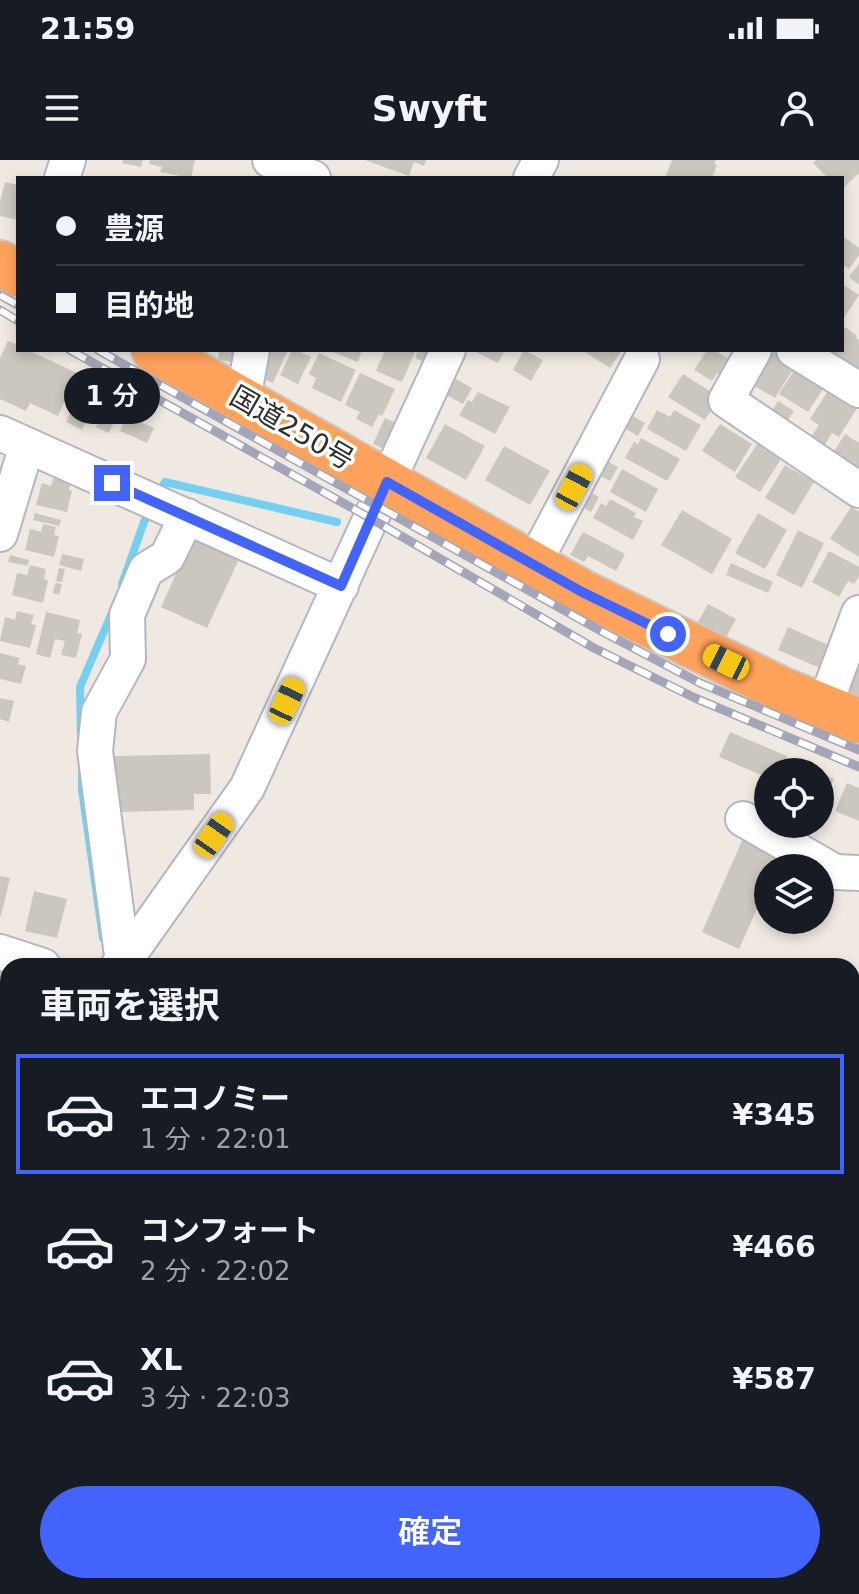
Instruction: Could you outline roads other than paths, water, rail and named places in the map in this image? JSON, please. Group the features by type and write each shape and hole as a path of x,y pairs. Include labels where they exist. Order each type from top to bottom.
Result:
{"highway":[{"name":"国道250号","path":"158,352 533,565 783,690 841,714"}],"street":[{"path":"243,399 252,352"},
{"path":"131,958 247,788 447,352"},
{"path":"753,352 726,400 859,490"},
{"path":"797,352 859,390"},
{"path":"533,565 642,359"},
{"path":"0,534 14,439 341,586"},
{"path":"125,958 95,751 99,712 128,659 127,615 146,570 167,557 181,513"},
{"path":"841,714 859,613"},
{"path":"743,819 835,872 859,873"}],"waterway":[{"path":"158,495 165,482 337,522"},
{"path":"122,584 150,511"},
{"path":"81,739 80,687 114,608"},
{"path":"82,773 103,938"}],"railway":[{"path":"0,295 16,304"},
{"path":"0,310 16,320"},
{"path":"74,352 594,648 695,698 859,767"},
{"path":"102,352 700,683 859,750"}]}
